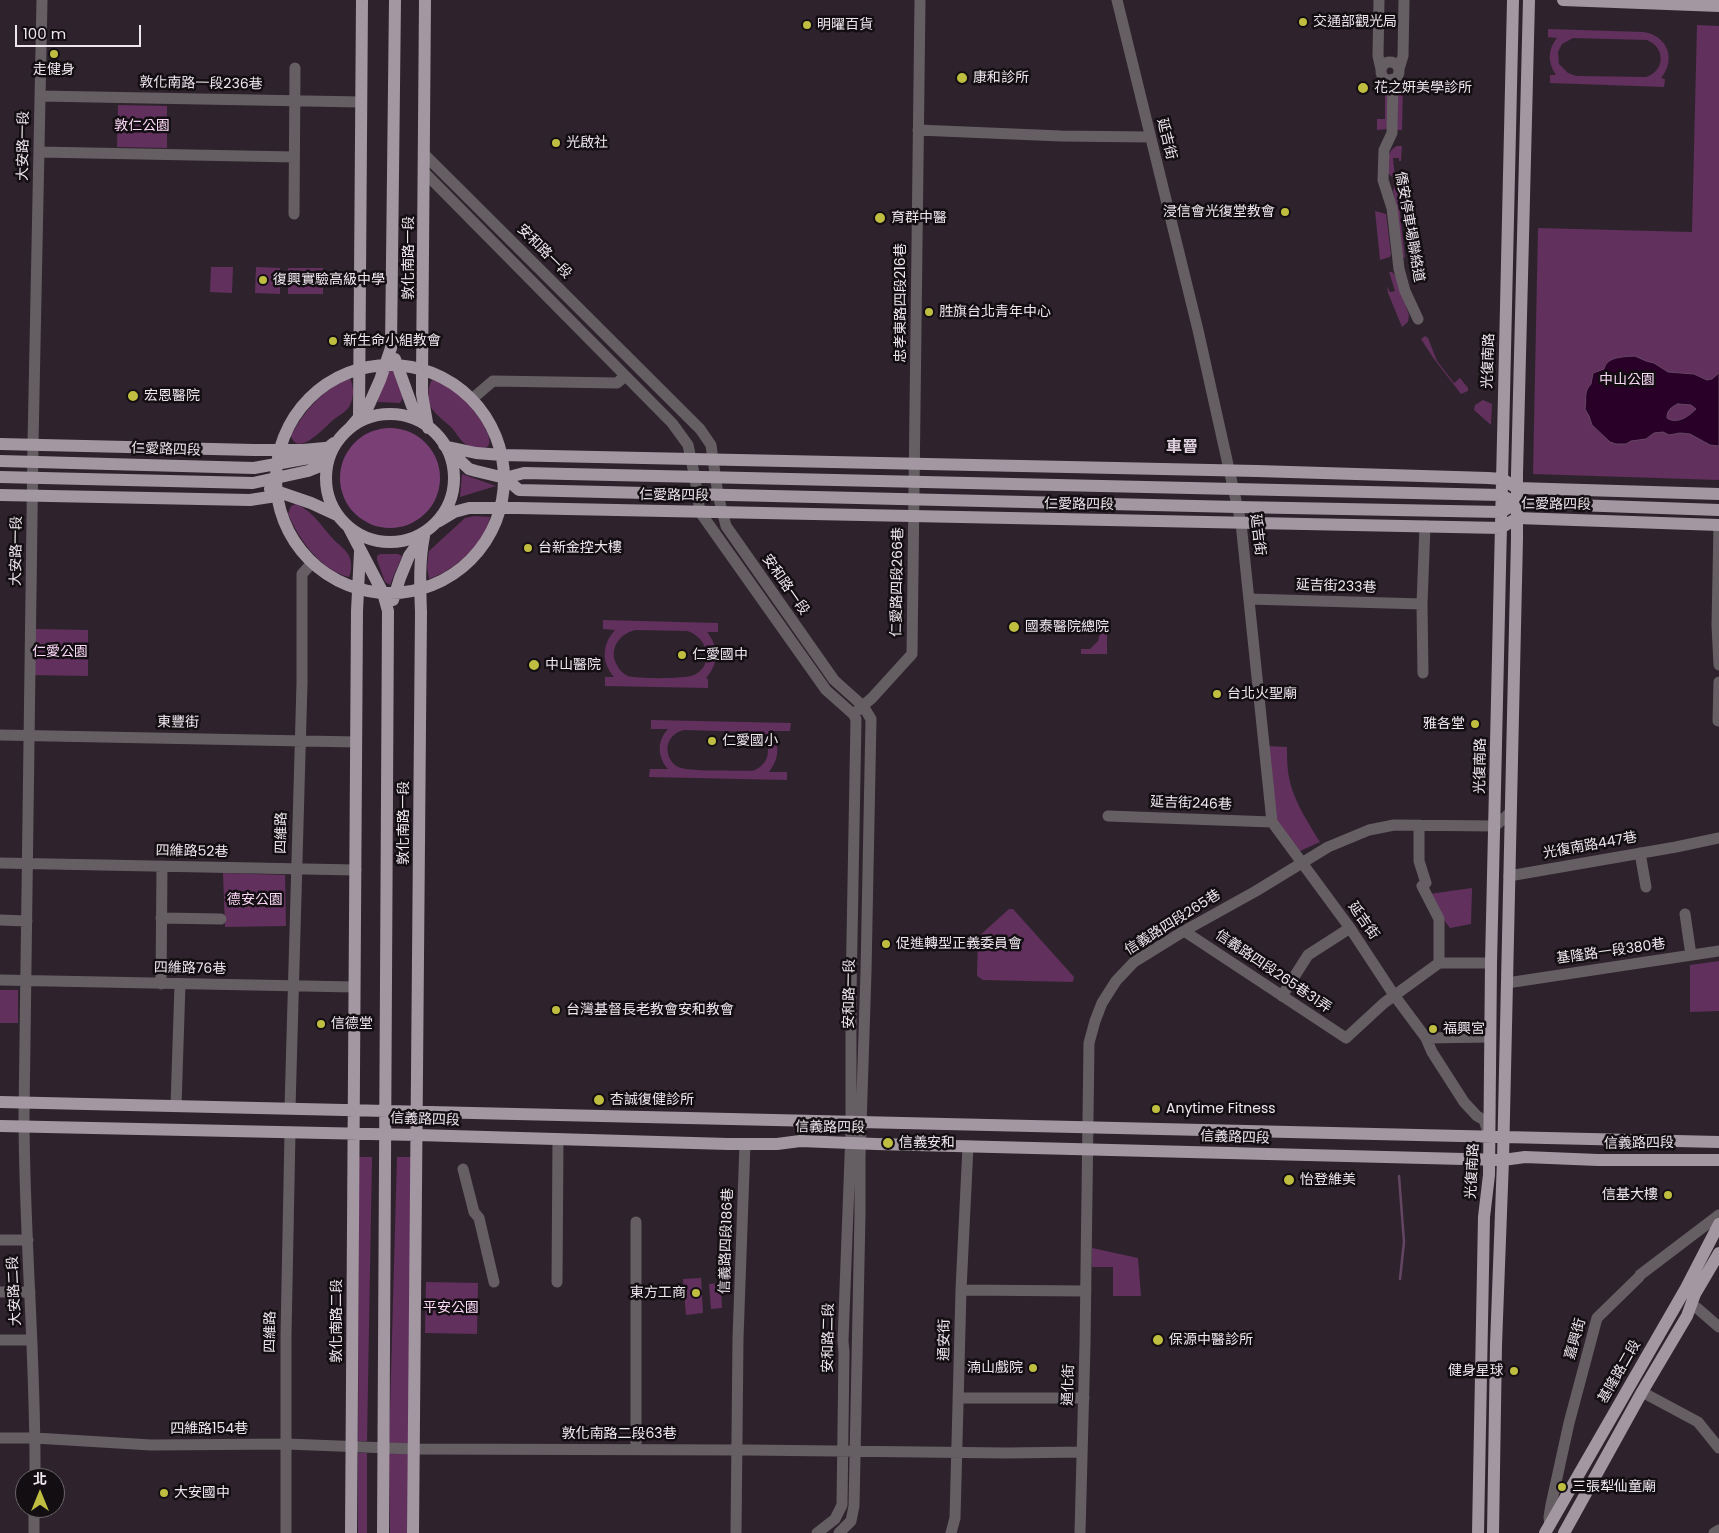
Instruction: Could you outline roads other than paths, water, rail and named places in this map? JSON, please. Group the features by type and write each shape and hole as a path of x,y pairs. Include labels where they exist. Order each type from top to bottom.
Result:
{"main road":[{"path":"359,415 362,0"},
{"name":"敦化南路一段","path":"350,428 368,406 391,364 395,0"},
{"name":"敦化南路一段","path":"425,0 422,394 428,428"},
{"name":"光復南路","path":"1478,1533 1484,1217 1489,1175 1490,1136 1494,826 1513,0"},
{"path":"1493,1533 1496,1346 1504,1136 1529,0"},
{"path":"1563,0 1719,6"},
{"path":"391,364 412,406 428,428 446,446 452,466 453,488 450,499 430,528 418,536 395,542 370,539 349,528 337,516 330,503 326,489 325,475 333,444 350,428 364,420 380,415 397,415 414,419 428,428"},
{"path":"391,364 423,369 448,380 472,399 491,425 502,455 505,478 501,508 497,519 486,540 472,559 448,577 420,589 383,593 358,588 333,578 312,563 303,553 290,534 280,513 276,489 276,464 279,450 295,414 316,391 337,377 360,368 391,364"},
{"name":"仁愛路四段","path":"0,444 279,450 333,444"},
{"name":"仁愛路四段","path":"0,461 254,468 310,458 333,444"},
{"name":"仁愛路四段","path":"446,446 476,453 502,455 1502,479 1517,488 1719,494"},
{"name":"仁愛路四段","path":"446,446 469,469 505,478 519,490 1501,512 1517,503"},
{"path":"0,495 250,500 276,489 328,461"},
{"name":"仁愛路四段","path":"505,478 519,473 1501,495 1517,503 1719,510"},
{"path":"0,477 253,483 276,489 337,516"},
{"name":"仁愛路四段","path":"430,528 454,512 469,508 1501,528 1517,518 1719,525"},
{"name":"敦化南路一段","path":"349,528 383,593 388,611 384,1134"},
{"name":"敦化南路一段","path":"417,1111 420,555 430,528"},
{"name":"敦化南路一段","path":"388,611 409,556 430,528"},
{"name":"敦化南路一段","path":"354,1110 356,742 360,552"},
{"name":"信義路四段","path":"0,1102 417,1111 856,1132 1088,1127 1719,1142"},
{"name":"敦化南路二段","path":"351,1533 354,1110"},
{"path":"413,1533 417,1111"},
{"name":"信義路四段","path":"0,1126 354,1133 745,1144 777,1144 856,1132 968,1146 1503,1160 1525,1157 1598,1160 1719,1160"},
{"path":"383,1533 384,1134"},
{"name":"基隆路二段","path":"1548,1529 1686,1288 1719,1224"},
{"path":"1564,1533 1642,1392 1687,1316 1696,1294 1719,1253"}],"street":[{"name":"大安路一段","path":"24,1102 32,478 42,0"},
{"name":"忠孝東路四段216巷","path":"914,516 920,0"},
{"name":"延吉街","path":"1117,0 1198,330 1241,524 1272,822 1350,928 1394,995 1426,1038 1432,1052 1464,1102 1477,1116 1484,1120 1490,1136"},
{"path":"1379,0 1378,56 1384,78 1393,79 1398,75 1403,56 1404,0"},
{"path":"1381,69 1384,64 1390,61 1400,69"},
{"path":"294,214 295,68"},
{"name":"僑安停車場聯絡道","path":"1393,79 1392,133 1384,150 1383,180 1392,208 1399,269 1405,291 1418,319"},
{"name":"敦化南路一段236巷","path":"40,96 361,102"},
{"path":"918,130 1061,136 1150,137"},
{"path":"39,152 294,158"},
{"name":"安和路一段","path":"424,154 700,429 712,445 718,495 726,526 834,680 867,710 871,722 866,972 856,1132"},
{"name":"安和路一段","path":"424,172 672,424 688,444 700,512 826,690 853,714 856,719 851,994 856,1132"},
{"path":"472,399 493,381 618,383 624,377"},
{"name":"仁愛路四段266巷","path":"853,714 863,706 912,654 914,516"},
{"path":"1719,525 1719,665"},
{"path":"1423,673 1422,604 1425,526"},
{"name":"四維路","path":"290,1108 302,684 302,574 312,563"},
{"name":"延吉街233巷","path":"1249,599 1422,604"},
{"path":"1718,721 1719,682"},
{"name":"東豐街","path":"0,735 356,742"},
{"path":"1494,826 1510,813"},
{"name":"延吉街246巷","path":"1108,816 1272,822"},
{"name":"信義路四段265巷","path":"1088,1149 1089,1043 1094,1021 1102,1003 1116,981 1134,962 1328,847 1369,830 1394,825 1494,826"},
{"path":"1419,825 1419,861 1426,883 1422,886 1439,920 1439,963"},
{"name":"光復南路447巷","path":"1509,876 1719,838"},
{"path":"1640,852 1646,887"},
{"name":"四維路52巷","path":"0,863 356,870"},
{"path":"161,984 162,866"},
{"path":"1685,914 1691,956"},
{"path":"162,918 221,919"},
{"path":"0,920 27,921"},
{"path":"1282,996 1308,955 1350,928"},
{"name":"信義路四段265巷31弄","path":"1184,931 1346,1038 1394,995"},
{"name":"基隆路一段380巷","path":"1507,983 1719,951"},
{"path":"1394,995 1439,963 1492,963"},
{"name":"四維路76巷","path":"0,980 354,987"},
{"path":"176,1106 180,984"},
{"path":"1426,1038 1490,1037"},
{"name":"大安路二段","path":"24,1102 35,1468"},
{"name":"四維路","path":"286,1533 286,1336 290,1132"},
{"name":"安和路二段","path":"817,1533 834,1519 842,1505 849,1451 860,1214 856,1132"},
{"path":"557,1282 558,1139"},
{"name":"信義路四段186巷","path":"736,1533 738,1338 745,1144"},
{"name":"通安街","path":"951,1533 955,1518 961,1290 968,1146"},
{"name":"通化街","path":"1080,1533 1088,1149"},
{"path":"463,1169 474,1212 479,1218 494,1282"},
{"name":"嘉興街","path":"1548,1529 1551,1505 1567,1432 1598,1318 1640,1274 1719,1215"},
{"path":"636,1222 636,1449"},
{"path":"0,1240 28,1240"},
{"path":"961,1290 1086,1291"},
{"path":"0,1292 30,1292"},
{"path":"1691,1306 1697,1308 1719,1327"},
{"path":"0,1340 32,1340"},
{"path":"1642,1392 1698,1422 1719,1448"},
{"path":"959,1398 1084,1398"},
{"name":"四維路154巷","path":"0,1438 35,1438 151,1445 287,1444 383,1448"},
{"name":"敦化南路二段63巷","path":"383,1448 1082,1452"},
{"name":"安和路二段","path":"843,1532 850,1520 854,1506 849,1451"},
{"path":"34,1518 34,1533"},
{"path":"1714,1533 1719,1530"}],"waterway":[{"path":"1399,1176 1404,1242 1400,1279"}],"place":[{"name":"交通部觀光局","path":"1303,22"},
{"name":"明曜百貨","path":"807,25"},
{"name":"走健身","path":"54,54"},
{"name":"康和診所","path":"962,78"},
{"name":"花之妍美學診所","path":"1363,88"},
{"name":"光啟社","path":"556,143"},
{"name":"浸信會光復堂教會","path":"1285,212"},
{"name":"育群中醫","path":"880,218"},
{"name":"復興實驗高級中學","path":"263,280"},
{"name":"胜旗台北青年中心","path":"929,312"},
{"name":"新生命小組教會","path":"333,341"},
{"name":"宏恩醫院","path":"133,396"},
{"name":"台新金控大樓","path":"528,548"},
{"name":"國泰醫院總院","path":"1014,627"},
{"name":"仁愛國中","path":"682,655"},
{"name":"中山醫院","path":"534,665"},
{"name":"台北火聖廟","path":"1217,694"},
{"name":"雅各堂","path":"1475,724"},
{"name":"仁愛國小","path":"712,741"},
{"name":"促進轉型正義委員會","path":"886,944"},
{"name":"台灣基督長老教會安和教會","path":"556,1010"},
{"name":"信德堂","path":"321,1024"},
{"name":"福興宮","path":"1433,1029"},
{"name":"杏誠復健診所","path":"599,1100"},
{"name":"Anytime Fitness","path":"1156,1109"},
{"name":"信義安和","path":"888,1143"},
{"name":"怡登維美","path":"1289,1180"},
{"name":"信基大樓","path":"1668,1195"},
{"name":"東方工商","path":"696,1293"},
{"name":"保源中醫診所","path":"1158,1340"},
{"name":"湳山戲院","path":"1033,1368"},
{"name":"健身星球","path":"1514,1371"},
{"name":"三張犁仙童廟","path":"1562,1487"},
{"name":"大安國中","path":"164,1493"}],"district":[{"name":"車罾","path":"1182,448"}],"park label":[{"name":"敦仁公園","path":"142,126"},
{"name":"中山公園","path":"1627,380"},
{"name":"仁愛公園","path":"60,652"},
{"name":"德安公園","path":"255,900"},
{"name":"平安公園","path":"451,1308"}]}
